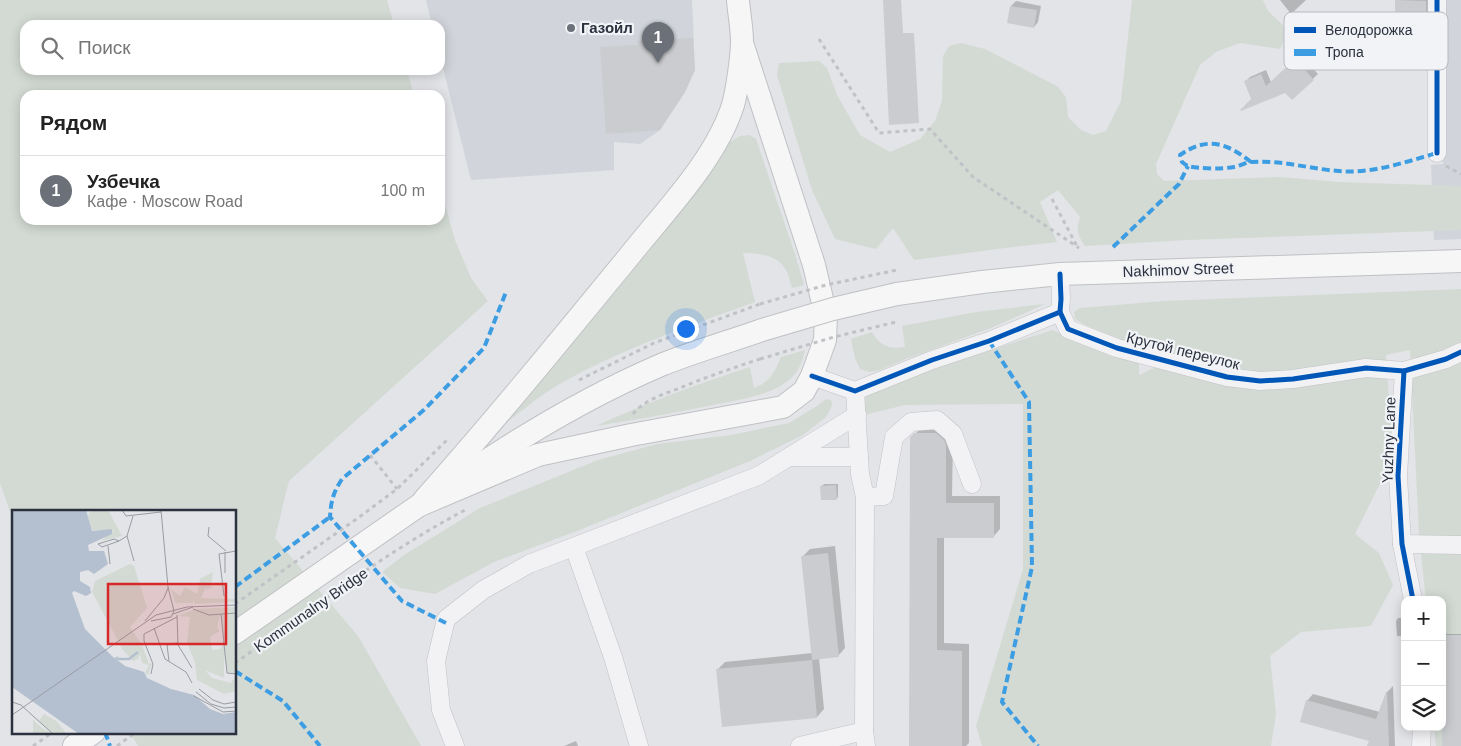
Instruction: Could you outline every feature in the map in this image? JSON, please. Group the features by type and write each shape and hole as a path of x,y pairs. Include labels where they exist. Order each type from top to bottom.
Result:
{"main road":[{"path":"420,505 538,455 631,434 783,407 804,392 825,340 826,316 814,264 742,43 738,0"},
{"path":"420,505 491,424 693,177 717,141 733,105 742,43"},
{"name":"Nakhimov Street","path":"420,505 503,449 600,393 663,364 762,330 832,309 897,294 982,282 1060,274 1461,261"},
{"name":"Kommunalny Bridge","path":"236,632 420,505"},
{"path":"74,746 91,734"}],"street":[{"path":"1437,70 1437,153"},
{"path":"812,376 856,392 932,360 989,341 1060,312 1060,274"},
{"name":"Крутой переулок","path":"1060,312 1068,329 1117,348 1227,377 1260,381 1293,379 1366,368 1404,371"},
{"path":"1404,371 1446,359 1461,352"},
{"name":"Yuzhny Lane","path":"1404,371 1398,476 1402,544 1412,596"},
{"path":"800,746 865,738 865,497 860,474 856,392"},
{"path":"455,746 441,710 436,661 446,619 483,590 529,564 758,476 857,415"},
{"path":"865,497 884,496 894,437 911,422 937,420 953,434 972,484"},
{"path":"788,457 859,457"},
{"path":"1402,544 1461,546"},
{"path":"574,547 613,657 639,746"},
{"path":"1422,731 1422,746"}],"path":[{"path":"819,39 879,133 930,129 973,177 1079,248 1052,199"},
{"path":"760,304 826,285 897,270"},
{"path":"760,359 834,337 896,322"},
{"path":"236,603 397,489 450,437"},
{"path":"370,455 397,489"},
{"path":"33,746 50,734"},
{"path":"117,746 133,734"}],"shaded area":[{"path":"0,0 387,0 393,20 20,20 20,75 408,75 413,90 20,90 20,225 445,225 445,205 455,240 471,278 488,301 289,481 275,538 358,636 421,746 138,746 131,734 236,734 236,510 12,510 12,517 0,483"},
{"path":"426,0 692,0 695,70 685,92 660,130 640,144 614,142 614,170 471,180 445,75 445,20 431,20"},
{"path":"1132,0 1263,0 1268,11 1284,26 1284,41 1280,49 1240,43 1216,52 1200,65 1156,164 1157,174 1164,181 1280,177 1338,182 1461,186 1461,230 1187,240 1085,246 1078,232 1080,217 1058,190 1040,202 1057,242 914,260 893,228 876,249 835,239 812,190 777,75 779,63 819,61 827,68 837,95 860,135 890,152 920,139 935,121 942,101 943,56 949,46 961,43 985,49 1057,86 1066,97 1068,117 1081,130 1093,135 1106,131 1121,101"},
{"path":"1441,0 1461,0 1461,239 1434,240 1431,165 1443,164 1442,70 1448,70 1448,12 1441,12"},
{"path":"749,135 756,139 804,285 792,288 786,270 773,258 761,254 743,253 755,302 655,339 606,360 551,389 506,423 539,380 622,284 668,227 728,143 740,136"},
{"path":"1461,289 1461,746 1436,746 1434,731 1446,731 1446,596 1426,596 1419,535 1410,350 1386,355 1393,457 1355,534 1379,553 1393,585 1371,626 1301,632 1270,656 1276,714 1271,746 982,746 976,726 1023,569 1023,404 905,405 864,415 866,394 956,361 1053,330 1073,340 1101,332 1075,319 1074,312 1080,308 1164,301","holes":["1139,345 1179,356 1139,375"]},
{"path":"1045,304 991,328 880,370 870,372 860,369 855,358 851,339 872,332 886,346 894,348 905,347 902,326 976,312"},
{"path":"805,350 800,367 795,374 781,385 763,394 684,411 596,426 672,394 750,367 754,388 771,376 781,357"},
{"path":"826,399 831,400 832,406 826,417 803,435 750,461 577,531 494,562 435,594 400,588 382,572 404,555 480,508 598,460 657,444 731,435 789,423"}],"building":[{"path":"883,0 901,0 903,33 914,33 919,123 889,125"},
{"path":"1395,0 1426,1 1426,12 1395,12"},
{"path":"1010,6 1037,10 1034,28 1007,23"},
{"path":"693,38 695,70 685,92 660,130 606,134 600,47 638,45 637,41"},
{"path":"1284,69 1305,70 1314,80 1292,100 1285,93 1240,110 1251,99 1244,81 1261,74 1266,86"},
{"path":"914,433 936,433 944,440 946,445 946,503 994,503 994,538 937,538 937,650 962,651 962,746 909,746 910,437"},
{"path":"836,485 837,500 821,500 820,486"},
{"path":"828,553 839,657 812,660 801,556"},
{"path":"1446,635 1461,635 1461,746 1442,746 1442,731 1446,731"},
{"path":"812,660 817,718 722,727 716,669"},
{"path":"1386,692 1389,746 1367,746 1369,741 1300,722 1306,700 1376,719"}],"marked path":[{"path":"1251,162 1242,155 1234,150 1217,144 1199,145 1180,155 1182,162 1188,166 1198,168 1230,168 1250,162 1263,162 1285,163 1328,170 1364,171 1437,153"},
{"path":"1113,247 1179,184 1188,166"},
{"path":"446,623 402,601 330,517 332,502 342,479 425,409 484,348 506,292"},
{"path":"989,341 1029,402 1032,567 1002,702 1038,746"},
{"path":"236,586 330,517"},
{"path":"236,672 283,701 320,746"},
{"path":"106,734 110,746"}],"cycle path":[{"path":"1437,0 1437,12"},
{"path":"1437,70 1437,153"},
{"path":"812,376 855,391 932,360 989,341 1060,312 1060,274"},
{"path":"1060,312 1068,329 1117,348 1227,377 1260,381 1293,379 1366,368 1404,371 1446,359 1461,352"},
{"path":"1404,371 1398,476 1402,544 1412,596"}],"place":[{"name":"Газойл","path":"571,28"},
{"name":"Узбечка","path":"658,63"}]}
